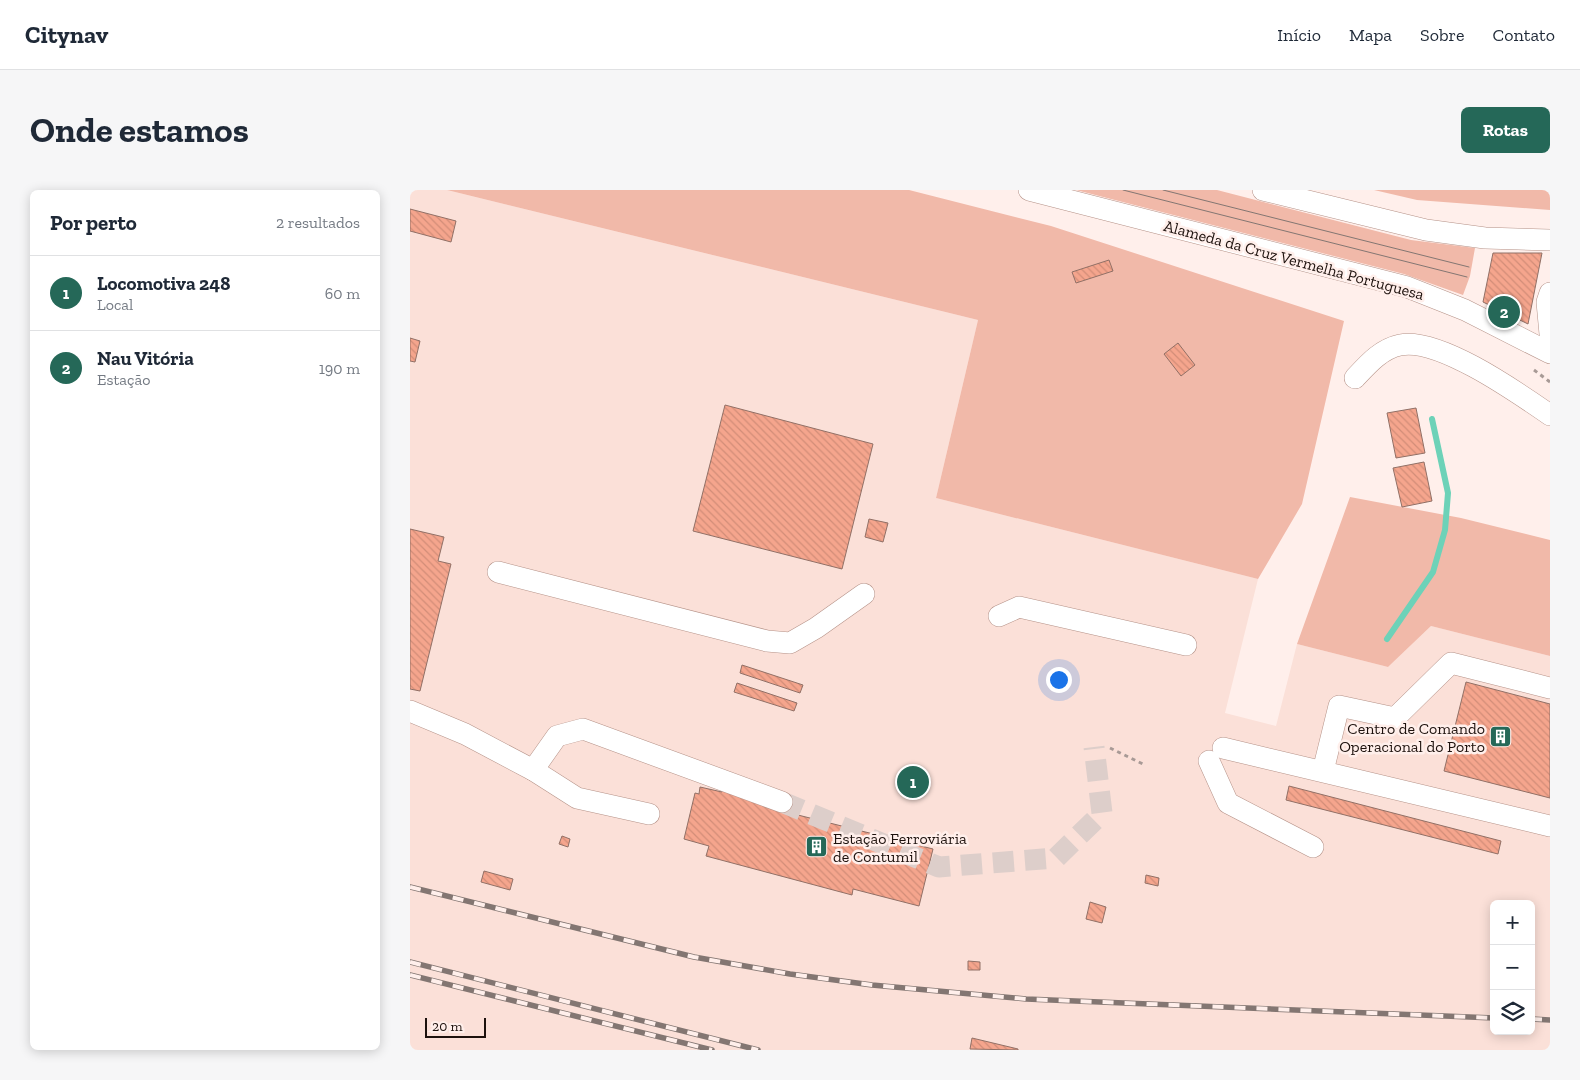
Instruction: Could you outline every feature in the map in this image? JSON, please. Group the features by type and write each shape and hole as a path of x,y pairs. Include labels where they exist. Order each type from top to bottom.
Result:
{"street":[{"name":"Alameda da Cruz Vermelha Portuguesa","path":"1029,190 1407,287 1465,310 1550,353"},
{"path":"1263,190 1426,230 1485,238 1550,240"},
{"path":"1550,293 1547,302 1550,334"},
{"path":"1355,378 1374,356 1401,345 1435,348 1483,371 1550,414"},
{"path":"498,572 767,641 790,643 816,628 864,594"},
{"path":"999,616 1019,607 1186,646"},
{"path":"1323,770 1339,706 1395,718 1451,663 1550,688"},
{"path":"410,711 465,734 534,770 577,798 648,814"},
{"path":"534,770 557,736 583,729 782,802"},
{"path":"1312,847 1228,803 1216,755 1323,770 1550,826"}],"path":[{"path":"1110,748 1145,765"}],"shaded area":[{"path":"410,190 447,190 978,320 936,498 1258,579 1225,713 1276,726 1297,644 1388,667 1431,626 1550,656 1550,1050 410,1050"},
{"path":"447,190 909,190 1051,226 1344,321 1302,504 1258,579 936,498 978,320"},
{"path":"1076,190 1217,190 1411,240 1475,248 1470,276 1463,295 1404,274"},
{"path":"1374,190 1550,190 1550,210 1417,200"},
{"path":"1350,497 1461,518 1550,540 1550,656 1431,626 1388,667 1297,644"}],"building":[{"path":"410,209 456,221 451,242 410,231"},
{"path":"1493,253 1542,253 1528,324 1483,302"},
{"path":"1109,260 1113,271 1076,283 1072,272"},
{"path":"410,338 420,341 415,362 410,361"},
{"path":"1178,343 1195,365 1181,376 1164,354"},
{"path":"725,405 873,444 842,569 693,531"},
{"path":"1416,408 1425,453 1396,458 1387,413"},
{"path":"1424,462 1432,501 1402,507 1393,468"},
{"path":"869,519 888,523 883,542 865,537"},
{"path":"410,529 444,537 438,561 451,564 420,691 410,689"},
{"path":"742,665 803,685 800,693 740,673"},
{"name":"Centro de Comando Operacional do Porto","path":"1466,682 1550,704 1550,798 1444,771"},
{"path":"737,683 797,703 794,711 734,692"},
{"path":"1289,786 1501,841 1498,854 1286,800"},
{"name":"Estação Ferroviária de Contumil","path":"700,787 722,792 723,789 788,805 786,812 933,849 919,906 853,889 852,895 706,856 709,846 684,839 695,793 699,794"},
{"path":"562,836 570,839 568,847 559,844"},
{"path":"484,871 513,879 510,890 481,882"},
{"path":"1146,875 1159,878 1158,886 1145,883"},
{"path":"1090,902 1106,907 1102,923 1086,919"},
{"path":"968,961 980,962 980,970 968,970"},
{"path":"972,1038 1018,1049 1018,1050 970,1049"}],"waterway":[{"path":"1387,639 1433,572 1445,530 1448,493 1432,419"}],"tunnel":[{"path":"782,802 939,867 1056,858 1102,813 1094,747"}],"tram line":[{"path":"1123,190 1467,277"},
{"path":"1163,190 1469,267"}],"railway":[{"path":"410,887 694,957 790,974 872,985 1026,999 1490,1018"},
{"path":"410,962 758,1050"},
{"path":"410,975 712,1050"},
{"path":"1535,1019 1550,1020"}],"place":[{"name":"Nau Vitória","path":"1504,312"},
{"name":"Centro de Comando Operacional do Porto","path":"1501,737"},
{"name":"Locomotiva 248","path":"913,782"},
{"name":"Estação Ferroviária de Contumil","path":"817,847"}]}
